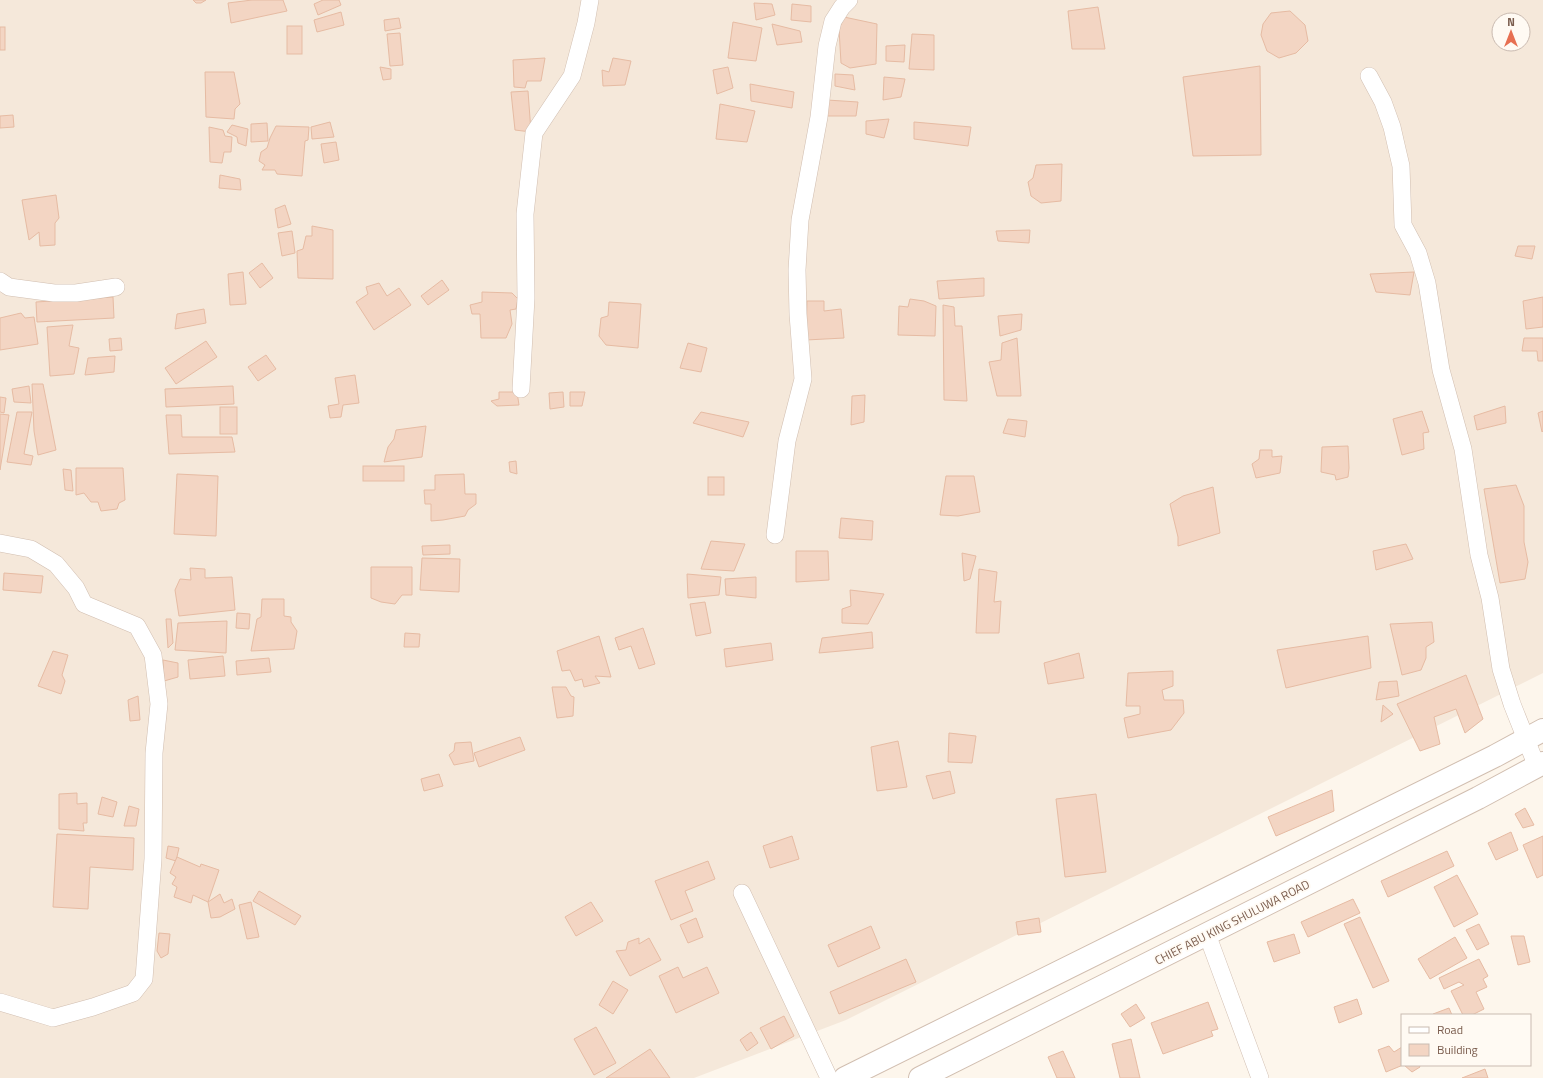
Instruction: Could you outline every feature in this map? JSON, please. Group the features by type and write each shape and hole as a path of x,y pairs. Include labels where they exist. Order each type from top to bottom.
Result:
{"street":[{"path":"521,388 526,298 525,214 534,133 572,76 586,23 590,0"},
{"path":"775,535 788,441 803,379 798,314 797,270 800,220 819,117 827,46 833,21 842,7 849,0"},
{"path":"1369,76 1383,102 1392,127 1401,166 1401,208 1403,225 1418,253 1427,283 1441,370 1463,449 1479,555 1490,598 1501,669 1512,704 1534,734 1540,765"},
{"path":"0,281 9,287 54,293 76,293 116,287"},
{"path":"0,543 31,549 56,564 76,588 84,604 137,626 152,655 159,704 154,753 153,859 144,979 133,994 94,1007 53,1018 0,1002"},
{"path":"845,1078 1495,756 1534,734"},
{"name":"CHIEF ABU KING SHULUWA ROAD","path":"920,1078 1478,798 1540,765"},
{"path":"742,893 829,1078"},
{"path":"1208,934 1260,1078"}],"shaded area":[{"path":"0,0 1543,0 1543,673 846,1020 694,1078 0,1078"}],"building":[{"path":"193,0 206,0 201,3 196,3"},
{"path":"252,0 283,0 287,11 231,23 228,3"},
{"path":"323,0 339,0 341,5 318,15 314,4"},
{"path":"754,3 772,4 775,15 756,20"},
{"path":"792,4 811,6 811,22 791,20"},
{"path":"1098,7 1105,49 1072,49 1068,11"},
{"path":"1290,11 1305,25 1308,41 1296,53 1279,58 1267,51 1261,35 1263,24 1271,13"},
{"path":"341,12 344,25 317,32 314,20"},
{"path":"844,17 877,24 876,64 850,68 841,63 839,29"},
{"path":"399,18 401,28 385,31 384,20"},
{"path":"733,22 762,28 756,61 728,58"},
{"path":"772,24 800,31 802,42 777,45"},
{"path":"287,26 302,26 302,54 287,54"},
{"path":"0,27 5,27 5,50 0,50"},
{"path":"400,33 403,65 390,66 387,34"},
{"path":"912,34 934,35 934,70 909,69"},
{"path":"905,45 904,62 886,61 886,46"},
{"path":"545,58 541,81 527,81 525,88 514,87 513,60"},
{"path":"613,58 631,61 625,85 603,86 602,70 609,72"},
{"path":"1260,66 1261,155 1193,156 1183,77"},
{"path":"380,67 391,69 391,79 383,80"},
{"path":"728,67 733,88 717,94 713,70"},
{"path":"205,72 234,72 240,104 235,109 234,119 206,117"},
{"path":"835,74 853,75 855,90 835,86"},
{"path":"884,77 905,79 901,97 883,100"},
{"path":"750,84 794,92 792,108 751,101"},
{"path":"528,91 531,132 515,130 511,92"},
{"path":"827,100 858,102 856,116 823,116"},
{"path":"720,104 755,111 747,142 716,139"},
{"path":"13,115 14,127 0,128 0,116"},
{"path":"889,119 884,138 866,134 866,121"},
{"path":"330,122 334,137 312,139 311,127"},
{"path":"914,122 971,127 968,146 914,139"},
{"path":"267,123 268,141 251,142 251,124"},
{"path":"232,125 248,129 246,146 238,143 237,137 227,132"},
{"path":"276,126 309,127 308,140 305,141 302,176 277,174 275,170 262,170 265,165 259,161 261,152 267,148"},
{"path":"209,127 223,130 225,136 232,137 231,152 224,152 222,163 210,162"},
{"path":"336,142 339,160 324,163 321,144"},
{"path":"1062,164 1061,201 1041,203 1031,196 1028,182 1033,178 1036,165"},
{"path":"220,175 240,179 241,190 219,188"},
{"path":"56,195 59,218 55,223 55,245 40,246 39,232 29,240 22,200"},
{"path":"285,205 291,224 278,228 275,209"},
{"path":"312,226 333,230 333,279 298,278 297,251 303,249 306,236 312,236"},
{"path":"1030,230 1029,243 998,241 996,231"},
{"path":"292,231 295,253 282,256 278,233"},
{"path":"1518,246 1535,246 1532,259 1515,256"},
{"path":"262,263 273,278 260,288 249,273"},
{"path":"243,272 246,304 230,305 228,274"},
{"path":"1414,272 1410,295 1376,292 1370,274"},
{"path":"984,278 984,296 939,299 937,281"},
{"path":"442,280 449,290 428,305 421,296"},
{"path":"379,283 387,296 399,288 411,305 374,330 356,302 368,294 366,287"},
{"path":"482,292 512,293 518,299 516,309 510,310 512,324 506,338 481,338 480,314 472,314 470,305 482,302"},
{"path":"113,297 114,318 37,322 36,302"},
{"path":"1543,297 1543,327 1526,329 1523,301"},
{"path":"910,299 924,301 936,306 935,336 898,335 899,306 908,307"},
{"path":"807,301 824,301 824,311 841,309 844,338 806,340"},
{"path":"609,302 641,304 638,348 606,345 599,336 601,318 608,316"},
{"path":"943,305 954,307 955,326 962,326 967,401 944,400"},
{"path":"204,309 206,323 175,329 177,314"},
{"path":"21,313 25,318 34,317 38,344 0,350 0,318"},
{"path":"1022,314 1021,330 1000,336 998,316"},
{"path":"73,325 69,346 79,348 74,374 50,376 47,327"},
{"path":"121,338 122,350 110,351 109,339"},
{"path":"1017,338 1021,396 997,396 989,362 1001,360 1002,343"},
{"path":"1524,338 1543,338 1543,361 1538,361 1537,351 1522,351"},
{"path":"206,341 217,357 176,384 165,368"},
{"path":"688,343 707,348 701,372 680,368"},
{"path":"266,355 276,369 258,381 248,367"},
{"path":"115,356 114,372 85,375 88,358"},
{"path":"355,375 359,403 343,405 341,417 330,418 328,406 339,404 335,378"},
{"path":"32,384 43,384 56,450 38,455 34,431"},
{"path":"29,386 31,403 14,402 12,389"},
{"path":"233,386 234,404 166,407 165,389"},
{"path":"499,392 517,392 519,405 497,406 491,401 499,399"},
{"path":"563,392 564,407 550,409 549,393"},
{"path":"570,392 585,392 582,406 570,406"},
{"path":"865,395 864,422 851,425 852,396"},
{"path":"0,397 6,398 4,413 0,412"},
{"path":"1505,406 1506,423 1477,430 1474,416"},
{"path":"220,407 237,407 237,434 220,434"},
{"path":"1422,411 1429,432 1423,433 1424,449 1402,455 1393,419"},
{"path":"1543,411 1543,431 1542,432 1538,413"},
{"path":"17,412 32,412 24,454 33,456 31,465 7,462"},
{"path":"701,412 749,422 743,437 693,423"},
{"path":"0,414 9,415 0,470"},
{"path":"166,415 181,415 182,437 232,437 235,452 169,454"},
{"path":"1008,419 1027,421 1025,437 1003,433"},
{"path":"426,426 422,457 384,462 388,447 394,439 396,430"},
{"path":"1348,446 1348,477 1336,480 1335,475 1321,472 1322,447"},
{"path":"1260,450 1272,450 1272,457 1282,456 1280,473 1256,478 1252,464 1259,459"},
{"path":"516,461 517,474 510,472 509,462"},
{"path":"363,466 404,466 404,481 363,481"},
{"path":"76,468 123,468 125,500 119,503 117,509 101,511 98,502 91,502 84,493 76,495"},
{"path":"63,469 71,470 73,491 65,490"},
{"path":"177,474 218,476 216,536 174,534"},
{"path":"464,474 465,494 476,494 476,504 468,510 465,516 431,521 431,504 425,504 424,490 435,490 435,475"},
{"path":"946,476 974,476 980,512 958,516 940,515"},
{"path":"708,477 724,477 724,495 708,495"},
{"path":"1516,485 1524,506 1524,542 1528,562 1525,579 1500,583 1484,489"},
{"path":"1213,487 1220,533 1178,546 1178,537 1170,504 1183,496"},
{"path":"841,518 873,521 872,540 839,538"},
{"path":"711,541 745,544 734,571 701,569"},
{"path":"1406,544 1413,559 1376,570 1373,551"},
{"path":"450,545 450,554 423,555 422,546"},
{"path":"796,551 828,551 829,580 796,582"},
{"path":"962,553 976,556 970,579 964,581"},
{"path":"422,558 460,559 459,592 420,590"},
{"path":"371,567 412,567 412,595 402,595 395,604 381,602 371,598"},
{"path":"190,568 205,569 205,578 232,577 235,610 179,616 175,590 180,579 191,580"},
{"path":"979,569 997,572 994,602 1001,601 999,633 976,633"},
{"path":"4,573 43,576 41,593 3,590"},
{"path":"687,574 721,577 719,595 688,598"},
{"path":"756,577 756,598 726,595 725,579"},
{"path":"850,590 884,594 868,624 842,623 842,609 851,606"},
{"path":"262,599 284,599 284,616 291,617 291,622 297,631 294,649 251,651 257,619 261,617"},
{"path":"705,602 711,633 696,636 690,604"},
{"path":"237,613 250,614 249,629 236,628"},
{"path":"166,619 171,619 173,643 168,648"},
{"path":"227,621 226,653 175,650 178,623"},
{"path":"1432,622 1434,642 1426,647 1426,658 1421,670 1402,675 1390,624"},
{"path":"643,628 655,664 639,669 631,646 619,650 615,638"},
{"path":"872,632 873,648 819,653 822,638"},
{"path":"405,633 420,634 419,647 404,647"},
{"path":"599,636 611,677 595,676 600,683 584,687 582,679 575,681 570,670 562,671 557,651"},
{"path":"1368,636 1371,668 1286,688 1277,650"},
{"path":"771,643 773,660 726,667 724,649"},
{"path":"53,651 68,655 62,675 65,681 61,694 38,686"},
{"path":"1079,653 1084,678 1048,684 1044,663"},
{"path":"223,656 225,676 190,679 188,660"},
{"path":"269,658 271,672 237,675 236,661"},
{"path":"163,660 178,663 178,677 164,681"},
{"path":"1173,671 1173,686 1162,690 1164,700 1183,700 1184,713 1171,730 1128,738 1124,718 1140,714 1140,706 1126,706 1128,673"},
{"path":"1466,675 1483,719 1465,733 1456,709 1434,717 1440,744 1420,751 1397,704"},
{"path":"1397,681 1399,696 1376,700 1379,682"},
{"path":"552,687 566,687 571,696 574,697 573,716 557,718"},
{"path":"138,696 140,720 130,721 128,700"},
{"path":"1383,705 1393,714 1381,722"},
{"path":"949,733 976,736 972,763 948,762"},
{"path":"520,737 525,750 479,767 474,753"},
{"path":"898,741 907,787 877,791 871,747"},
{"path":"471,742 474,761 454,765 449,755 454,751 455,743"},
{"path":"950,771 955,793 933,799 926,776"},
{"path":"439,774 443,786 424,791 421,779"},
{"path":"1332,790 1334,811 1276,836 1268,817"},
{"path":"77,793 77,804 87,803 87,823 83,823 84,831 59,829 59,794"},
{"path":"1096,794 1106,872 1065,877 1056,799"},
{"path":"102,797 117,802 113,817 98,814"},
{"path":"129,806 139,809 136,826 124,826"},
{"path":"1525,808 1534,825 1523,828 1515,814"},
{"path":"1511,832 1518,850 1496,860 1488,843"},
{"path":"57,834 134,838 133,870 90,867 88,909 53,907"},
{"path":"792,836 799,859 770,868 763,846"},
{"path":"1543,836 1543,875 1537,878 1523,845"},
{"path":"168,846 179,848 176,861 166,858"},
{"path":"1447,851 1454,866 1388,897 1381,881"},
{"path":"177,857 200,867 201,864 219,870 208,902 193,895 191,903 174,897 177,887 172,884 176,877 170,873"},
{"path":"708,861 715,879 685,891 693,911 671,920 655,881"},
{"path":"1457,875 1478,914 1454,927 1434,887"},
{"path":"259,891 301,916 295,925 253,901"},
{"path":"220,894 224,903 232,899 235,909 220,917 211,918 208,902"},
{"path":"1353,899 1360,913 1308,937 1301,922"},
{"path":"251,902 259,937 247,939 239,905"},
{"path":"591,902 603,921 576,936 565,917"},
{"path":"1360,917 1389,981 1373,988 1344,924"},
{"path":"696,918 703,937 688,943 680,925"},
{"path":"1039,918 1041,932 1018,935 1016,922"},
{"path":"1479,924 1489,944 1477,950 1466,930"},
{"path":"871,926 880,948 838,967 828,945"},
{"path":"159,933 170,934 168,954 161,958 157,951"},
{"path":"1294,934 1300,953 1274,962 1267,942"},
{"path":"1511,936 1524,936 1530,962 1518,965"},
{"path":"1455,937 1467,958 1430,979 1418,959"},
{"path":"639,938 639,944 649,938 661,960 630,976 616,951 626,950 628,942"},
{"path":"906,959 916,982 839,1014 830,992"},
{"path":"1479,959 1488,976 1483,979 1487,987 1476,992 1484,1009 1474,1014 1462,1014 1451,991 1464,985 1459,982 1444,989 1439,978"},
{"path":"678,967 683,978 707,967 719,993 676,1013 659,976"},
{"path":"613,981 628,990 613,1014 599,1005"},
{"path":"1357,999 1362,1014 1339,1023 1334,1007"},
{"path":"1208,1002 1218,1029 1211,1031 1213,1036 1163,1054 1151,1023"},
{"path":"1136,1004 1145,1018 1130,1027 1121,1014"},
{"path":"1449,1008 1452,1014 1433,1014"},
{"path":"784,1016 794,1036 771,1049 760,1028"},
{"path":"596,1027 616,1063 594,1075 574,1039"},
{"path":"751,1032 758,1043 747,1051 740,1040"},
{"path":"1131,1039 1140,1078 1120,1078 1112,1044"},
{"path":"1389,1046 1394,1052 1401,1048 1401,1066 1386,1072 1378,1050"},
{"path":"650,1049 670,1078 606,1078"},
{"path":"1063,1051 1075,1078 1057,1078 1048,1057"},
{"path":"1405,1066 1420,1066 1420,1067 1412,1072"},
{"path":"1485,1069 1488,1078 1462,1078"}]}
